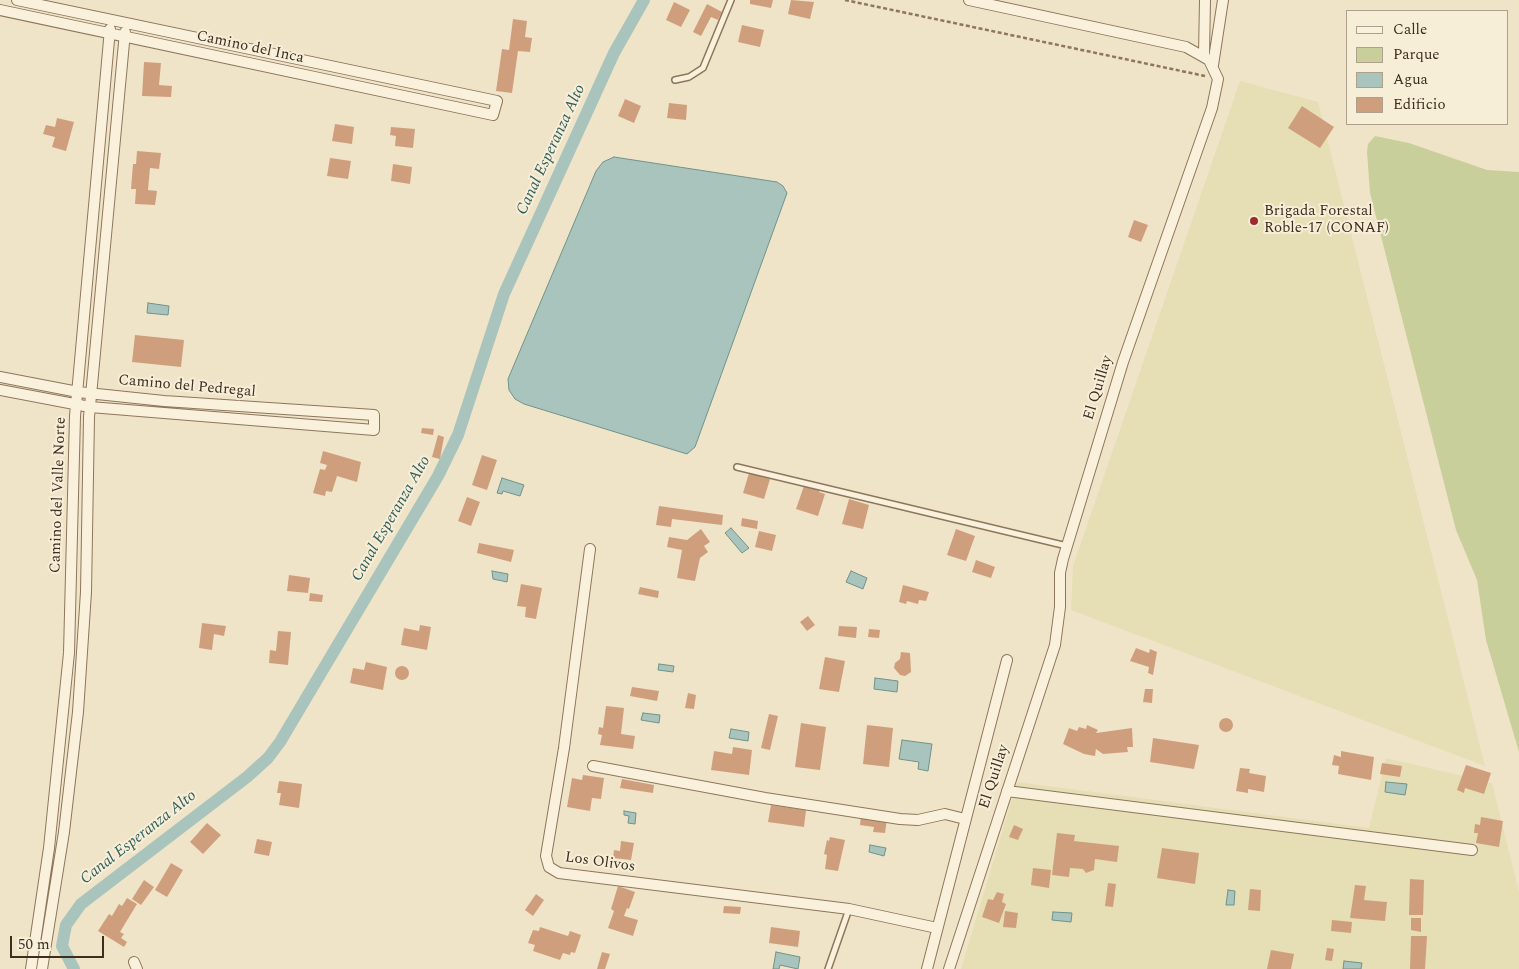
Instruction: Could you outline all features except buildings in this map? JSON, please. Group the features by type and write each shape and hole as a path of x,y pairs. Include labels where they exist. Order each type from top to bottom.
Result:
{"street":[{"name":"Camino del Inca","path":"0,10 493,115 497,101 17,0"},
{"path":"969,0 1186,48 1204,55 1213,65 1218,79"},
{"path":"1204,55 1205,0"},
{"path":"1213,65 1223,0"},
{"name":"Camino del Valle Norte","path":"31,969 49,848 69,653 77,404 111,20"},
{"name":"Camino del Valle Norte","path":"42,969 64,832 79,704 86,592 90,407 125,24"},
{"name":"El Quillay","path":"949,969 1055,645 1060,607 1060,573 1067,546 1123,362 1212,108 1218,79"},
{"name":"Camino del Pedregal","path":"0,377 91,394 164,401 374,415 374,430 90,407 0,390"},
{"name":"Los Olivos","path":"590,549 564,748 546,856 550,867 559,873 566,874 849,909 937,928"},
{"path":"927,969 1007,660"},
{"path":"593,766 765,798 900,819 918,820 945,814 965,819"},
{"path":"1007,791 1472,850"}],"lane":[{"path":"675,80 689,77 703,68 731,0"},
{"path":"737,467 1067,546"},
{"path":"828,969 849,909"}],"path":[{"path":"845,0 1218,79"}],"shaded area":[{"path":"1240,81 1318,102 1485,766 1071,610 1073,566"},
{"path":"1386,758 1492,783 1519,892 1519,969 961,969 1017,782 1369,828"}],"green space":[{"path":"1375,136 1409,143 1487,170 1519,172 1519,752 1486,640 1477,580 1456,530 1370,193 1367,152 1368,144"}],"water":[{"path":"614,157 777,182 783,186 787,193 695,447 687,454 524,404 515,399 509,390 508,379 596,171 603,162"},
{"path":"148,303 169,306 168,315 147,313"},
{"path":"502,478 524,485 520,496 503,491 502,494 497,493"},
{"path":"731,528 749,548 742,553 725,533"},
{"path":"492,571 508,574 507,582 493,579"},
{"path":"851,571 867,578 863,589 846,582"},
{"path":"659,664 674,666 673,672 658,670"},
{"path":"875,678 898,681 897,692 874,689"},
{"path":"643,713 660,715 659,723 641,720"},
{"path":"731,729 749,732 748,741 729,738"},
{"path":"902,740 932,744 928,771 918,769 919,762 899,759"},
{"path":"1386,782 1407,784 1405,795 1385,792"},
{"path":"624,811 636,813 635,824 628,823 629,816 624,815"},
{"path":"870,845 886,848 884,856 869,852"},
{"path":"1228,890 1235,891 1234,905 1226,905"},
{"path":"1053,912 1072,913 1071,922 1052,920"},
{"path":"776,952 800,957 798,969 780,965 779,969 773,969"},
{"path":"1344,961 1362,963 1361,969 1343,969"}],"waterway":[{"name":"Canal Esperanza Alto","path":"74,969 62,946 66,925 81,904 247,777 268,758 280,742 438,476 458,435 504,294 614,53 644,0"}],"place":[{"name":"Brigada Forestal Roble-17 (CONAF)","path":"1254,221"}]}
